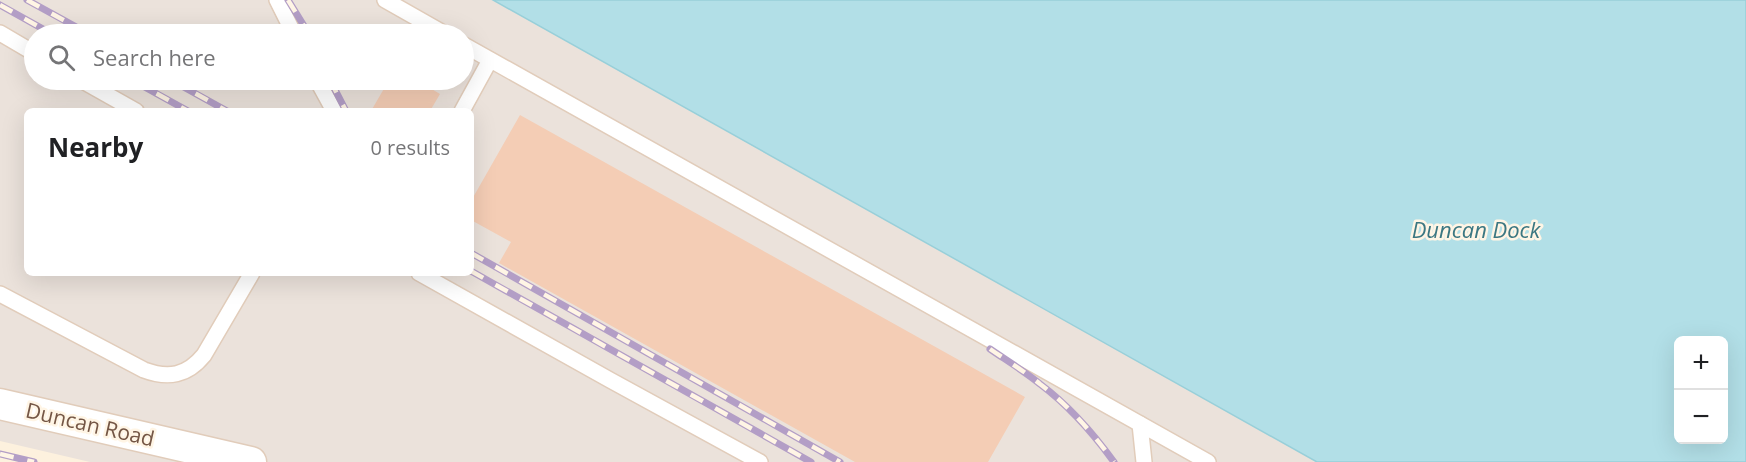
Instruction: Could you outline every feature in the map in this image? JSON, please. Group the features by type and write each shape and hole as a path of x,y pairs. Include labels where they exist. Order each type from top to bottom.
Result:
{"street":[{"name":"Duncan Road","path":"0,404 250,462"}],"lane":[{"path":"277,0 289,24"},
{"path":"385,0 427,24"},
{"path":"0,33 24,47"},
{"path":"474,51 1208,462"},
{"path":"474,89 490,60"},
{"path":"99,90 131,108"},
{"path":"322,90 332,108"},
{"path":"464,108 474,90"},
{"path":"0,294 144,370 170,375 185,371 204,355 250,276"},
{"path":"424,276 760,462"},
{"path":"1140,424 1144,462"}],"shaded area":[{"path":"0,0 493,0 1317,462 90,462 0,441"}],"water":[{"name":"Duncan Dock","path":"493,0 1746,0 1746,462 1317,462"}],"building":[{"path":"383,90 433,90 440,94 432,108 373,108"},
{"path":"520,115 1025,397 988,462 855,462 499,263 511,242 474,222 474,196"}],"railway":[{"path":"27,0 71,24"},
{"path":"288,0 303,24"},
{"path":"0,5 34,24"},
{"path":"150,90 183,108"},
{"path":"189,90 222,108"},
{"path":"335,90 344,108"},
{"path":"474,255 840,462"},
{"path":"474,273 811,462"},
{"path":"990,349 1028,375 1070,410 1114,462"},
{"path":"0,454 34,462"}]}
